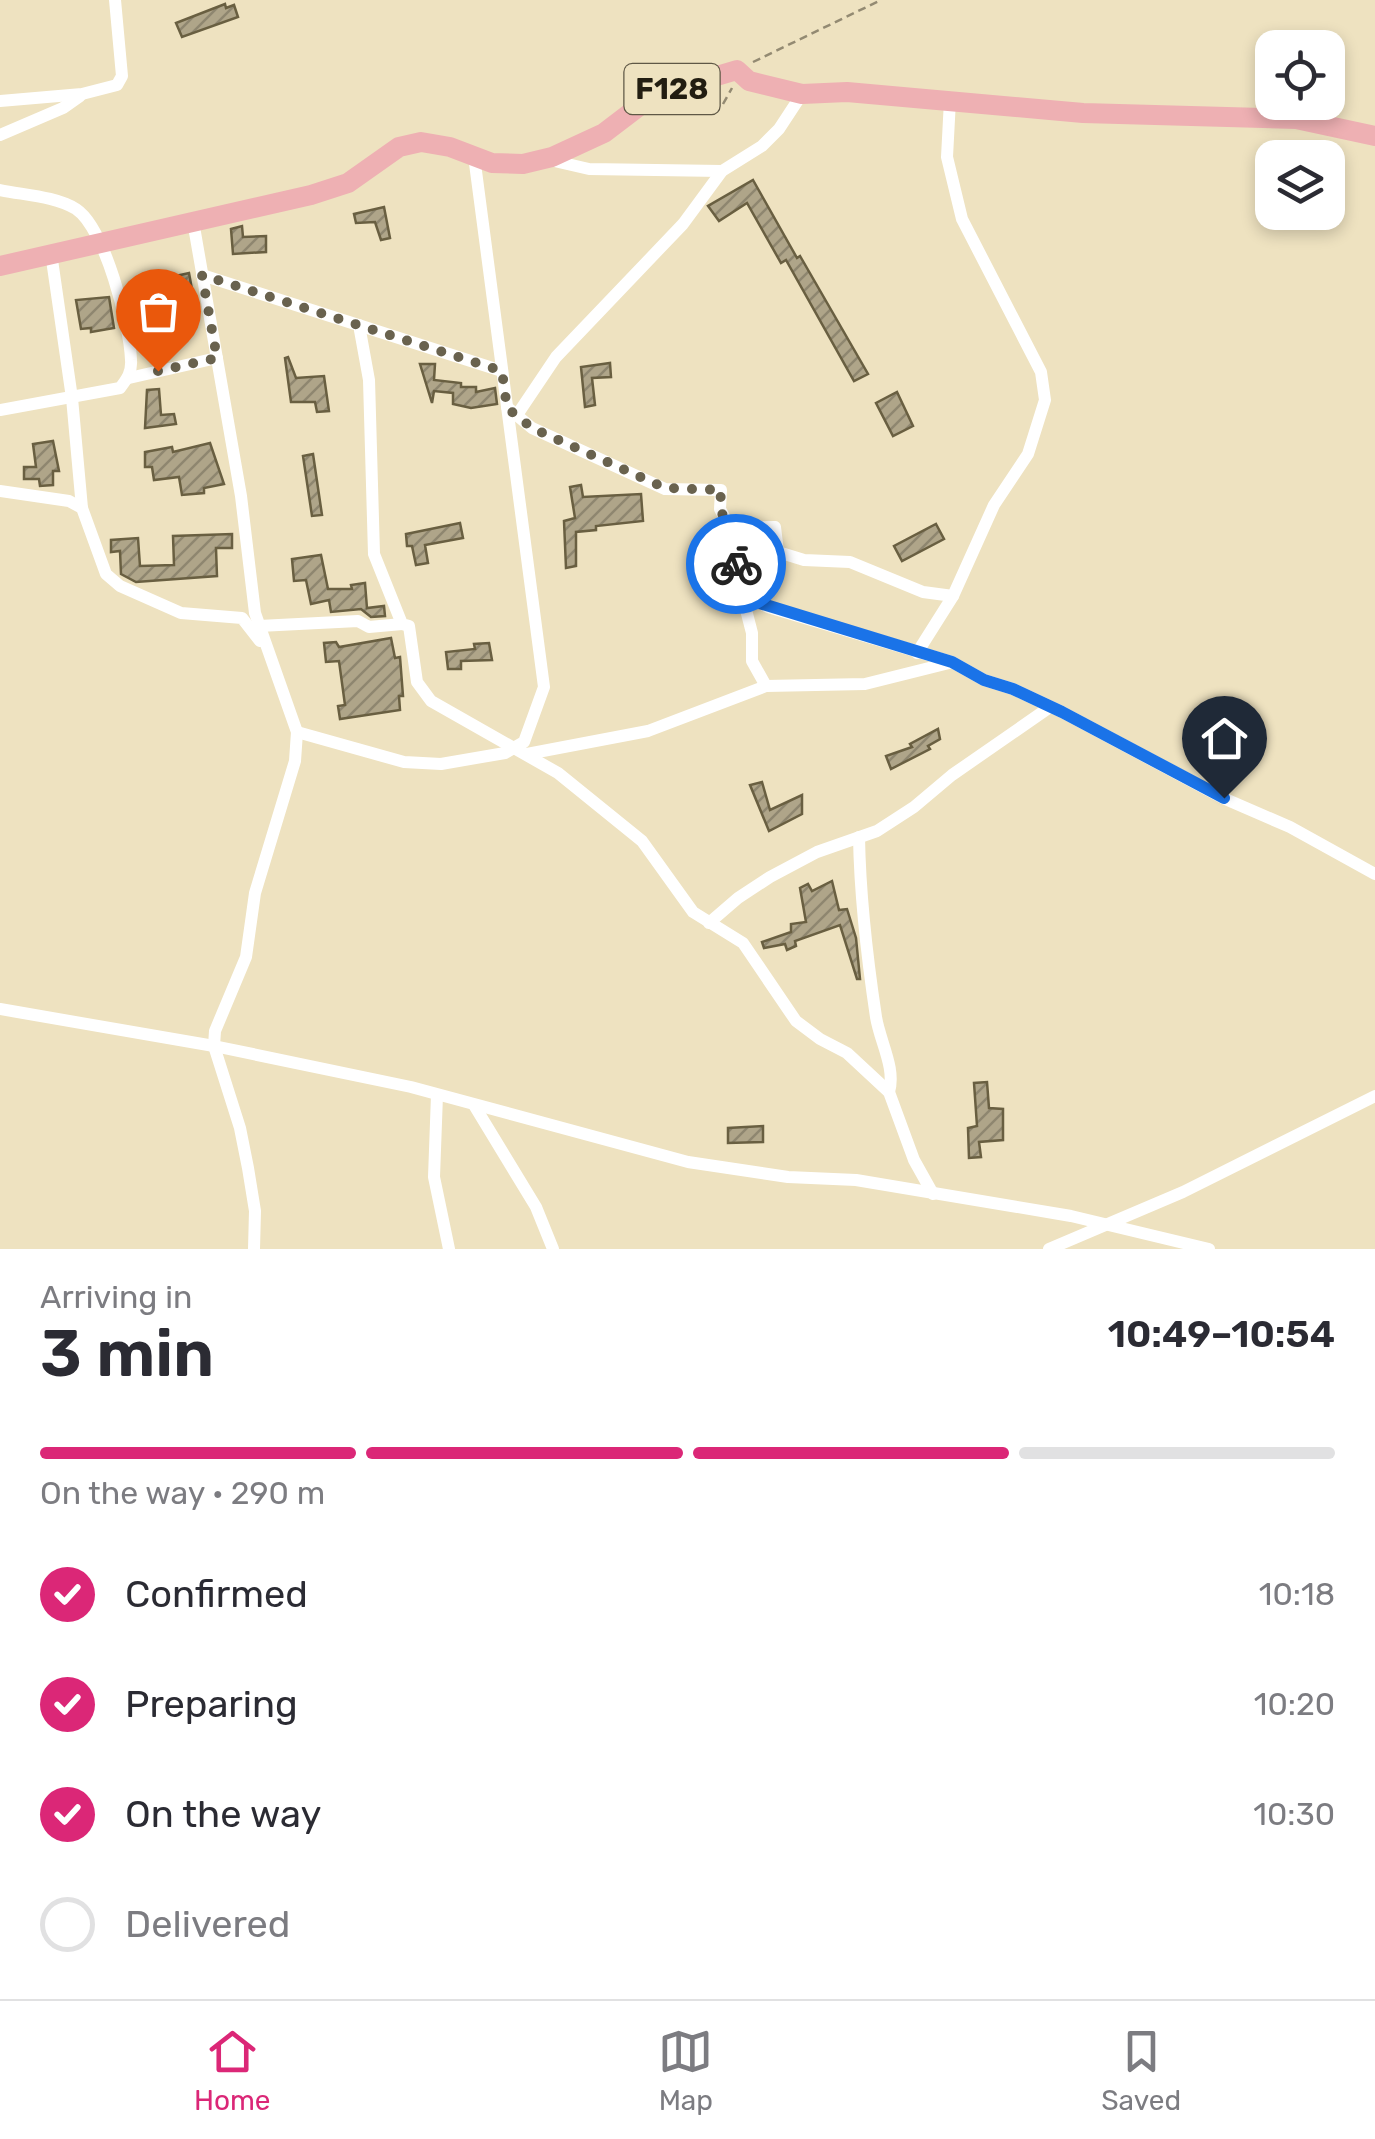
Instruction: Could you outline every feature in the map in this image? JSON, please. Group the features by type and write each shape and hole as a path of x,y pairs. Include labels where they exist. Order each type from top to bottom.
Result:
{"main road":[{"name":"F128","path":"0,266 312,195 348,183 399,147 410,144 450,147 492,163 523,164 544,159 604,133 646,102 673,89 736,70 748,81 802,94 847,92 1083,113 1296,119 1375,136"}],"street":[{"path":"23,125 14,119 4,101 82,94 117,85 122,76 115,0"},
{"path":"0,135 63,108 82,94"},
{"path":"512,412 556,357 683,224 722,171 762,146 780,129 802,94"},
{"path":"917,653 953,596 994,506 1028,454 1045,400 1041,372 962,219 947,157 950,100"},
{"path":"474,156 502,371 512,412 544,688 522,751"},
{"path":"544,159 588,168 722,171"},
{"path":"0,190 78,210 101,241 128,333 132,364 120,388 0,410"},
{"path":"193,221 259,626 297,732 295,761 255,893 246,956 214,1031 214,1046 240,1128 248,1168 255,1211 254,1249"},
{"path":"51,253 72,398 82,508 106,574 120,586 181,613 242,618 265,647"},
{"path":"202,275 502,371"},
{"path":"359,325 370,380 374,554 402,624"},
{"path":"128,378 217,358"},
{"path":"512,412 549,436 665,488 721,490 720,510 730,528 752,633 752,661 766,686"},
{"path":"0,491 52,498 82,508"},
{"path":"730,528 774,527 778,552 804,560 850,562 906,587 953,596"},
{"path":"744,595 768,607 952,662 984,680 1050,706 1375,874"},
{"path":"259,626 358,621 370,627 408,626 417,682 431,701 558,773 642,842 692,912 743,943 796,1021 820,1040 847,1053 889,1092 914,1160 933,1194"},
{"path":"297,732 404,762 440,764 648,730 766,686 864,684 952,662"},
{"path":"709,924 770,876 817,852 876,830 914,807 1050,706"},
{"path":"860,837 860,905 876,1016 890,1066 889,1092"},
{"path":"0,1009 214,1046 438,1094 688,1162 788,1177 856,1180 1104,1224 1209,1249"},
{"path":"438,1094 434,1177 449,1249"},
{"path":"1049,1249 1184,1192 1375,1096"},
{"path":"474,1105 536,1207 553,1249"},
{"path":"902,1189 914,1160"}],"path":[{"path":"723,104 735,82 736,70 881,0"}],"building":[{"path":"225,4 226,8 234,5 238,17 182,37 176,23"},
{"path":"753,180 868,374 854,381 786,260 781,263 747,203 719,221 708,206"},
{"path":"384,207 390,238 381,240 375,222 356,223 354,214"},
{"path":"242,226 243,237 266,236 266,252 233,254 231,229"},
{"path":"189,273 195,306 169,315 170,323 157,326 152,294 180,290 176,276"},
{"path":"109,297 114,328 91,332 91,328 81,329 76,300"},
{"path":"288,357 296,378 324,376 329,411 317,412 315,402 291,402 285,358"},
{"path":"610,363 611,377 592,378 595,405 585,407 581,367"},
{"path":"420,364 435,364 434,380 476,387 476,392 495,388 497,404 471,408 453,404 453,393 434,391 432,403"},
{"path":"159,389 161,415 174,414 176,424 145,428 147,390"},
{"path":"897,392 913,426 893,436 876,403"},
{"path":"53,441 59,471 53,471 53,485 40,486 39,479 24,479 24,467 36,467 33,444"},
{"path":"210,443 224,484 204,488 204,493 182,495 179,477 154,480 152,467 145,467 145,452 172,447 173,452"},
{"path":"313,454 322,515 312,516 303,456"},
{"path":"581,485 583,497 641,494 643,521 576,532 576,566 566,568 564,521 575,518 570,487"},
{"path":"460,523 463,538 425,545 428,563 416,565 406,534"},
{"path":"936,524 944,539 902,561 894,546"},
{"path":"232,534 232,548 216,548 217,576 136,582 121,574 120,551 111,552 111,540 138,538 140,566 174,565 173,536"},
{"path":"321,555 328,589 352,589 351,585 365,583 367,608 384,606 385,616 371,617 361,609 331,612 329,600 311,604 306,580 294,581 292,559"},
{"path":"391,638 395,658 400,657 400,710 340,719 338,706 345,705 339,661 326,662 324,643 336,642 339,647"},
{"path":"489,643 492,660 461,661 461,669 448,669 446,652 475,649 474,644"},
{"path":"938,729 940,739 928,746 930,749 891,769 886,756 912,747 910,744"},
{"path":"762,782 770,810 802,795 802,814 769,831 750,785"},
{"path":"832,881 839,910 847,909 856,938 860,979 840,925 795,941 796,946 787,950 785,944 764,948 762,942 791,932 791,924 806,922 800,888 808,884 812,891"},
{"path":"987,1082 989,1108 1003,1109 1003,1140 979,1142 981,1157 969,1158 968,1128 977,1126 974,1083"},
{"path":"763,1126 763,1142 728,1143 728,1128"}],"way so far":[{"path":"158,371 217,358 202,275 502,371 507,408 532,428 665,488 721,490 720,510 730,528 736,564"}],"route":[{"path":"736,564 744,595 756,602 952,662 984,680 1062,712 1224,798"}]}
